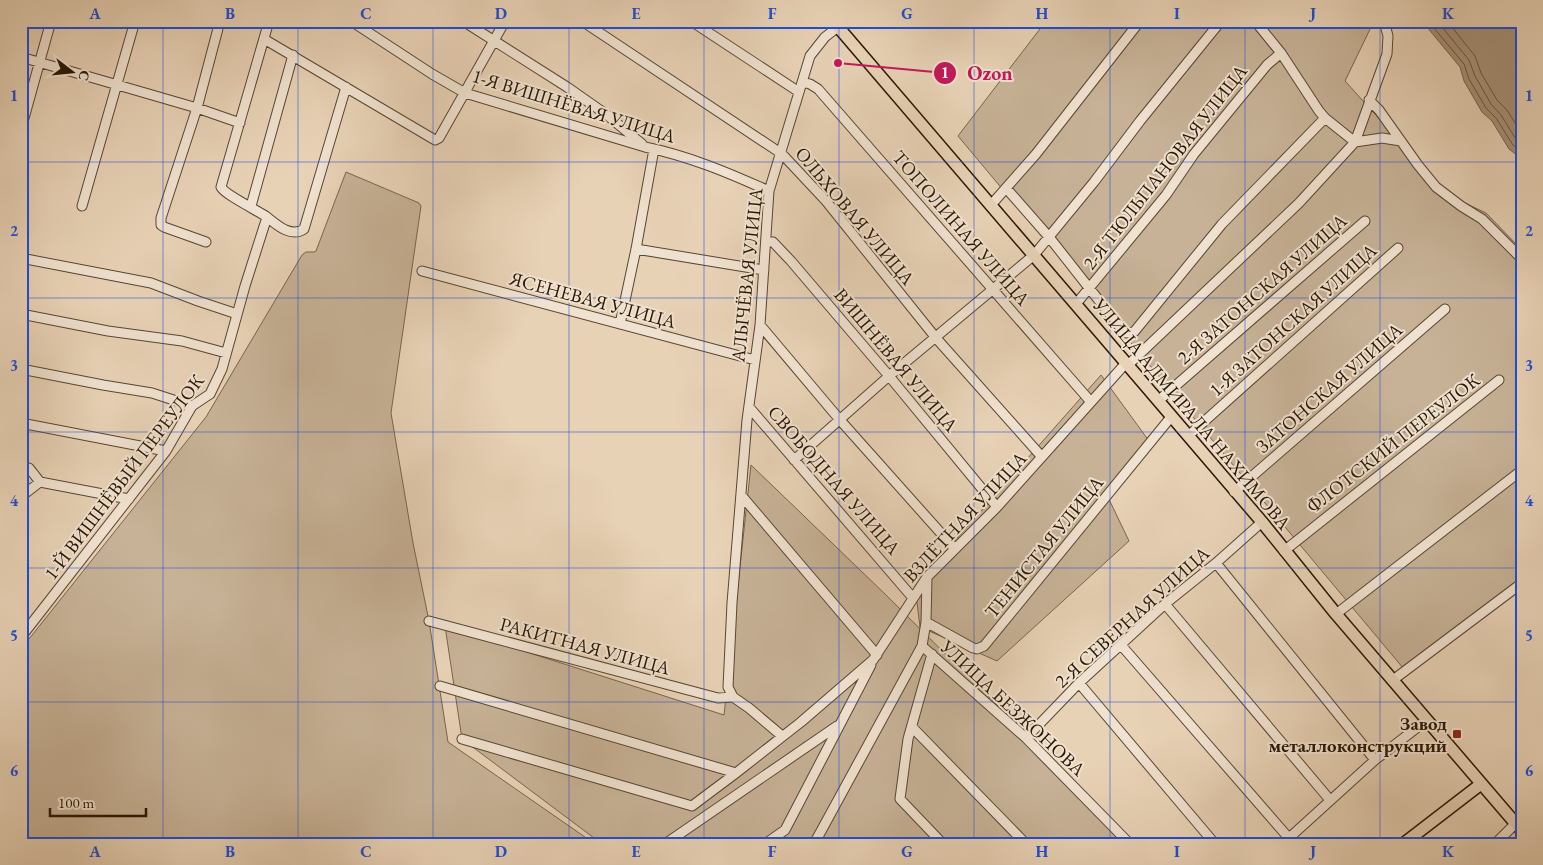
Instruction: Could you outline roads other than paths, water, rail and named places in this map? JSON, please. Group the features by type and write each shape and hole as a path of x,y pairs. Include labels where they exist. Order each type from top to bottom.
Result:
{"main road":[{"name":"УЛИЦА АДМИРАЛА НАХИМОВА","path":"835,24 1076,304 1234,492 1262,522 1336,614 1518,828"},
{"path":"1403,844 1480,784"}],"street":[{"path":"21,129 51,21"},
{"path":"82,206 135,21"},
{"path":"206,242 161,225 161,218 197,108 220,21"},
{"path":"269,21 221,189 251,206 285,230 297,232 304,229 346,87"},
{"name":"1-Я ВИШНЁВАЯ УЛИЦА","path":"351,21 432,74 465,93 675,154 723,170 769,191"},
{"path":"463,21 567,86 649,148 636,249 620,324"},
{"path":"264,39 435,140 439,138 505,21"},
{"name":"ОЛЬХОВАЯ УЛИЦА","path":"582,21 782,154 826,201 936,338 1042,457"},
{"path":"692,21 799,92"},
{"path":"991,205 1036,154 1140,21"},
{"path":"794,460 889,376 1034,255 1094,182 1220,21"},
{"path":"1256,21 1281,52 1325,118 1355,142 1382,138 1401,141"},
{"path":"1355,142 1387,54 1388,36 1384,21"},
{"name":"АЛЫЧЁВАЯ УЛИЦА","path":"733,697 728,683 732,603 749,407 760,325 769,191 782,154 810,56 835,24"},
{"name":"2-Я ТЮЛЬПАНОВАЯ УЛИЦА","path":"1076,304 1166,195 1194,154 1267,65 1281,52"},
{"path":"251,206 293,55"},
{"path":"21,57 197,108 240,123"},
{"name":"ТОПОЛИНАЯ УЛИЦА","path":"802,82 818,89 1090,402"},
{"path":"1369,100 1379,110 1436,187 1482,219 1522,259"},
{"path":"1006,188 1049,237 1123,331 1126,333 1134,332 1222,224 1325,118"},
{"name":"ВЗЛЁТНАЯ УЛИЦА","path":"462,739 692,806 736,774 875,658 927,577 997,507 1090,402 1127,364 1300,203 1355,142"},
{"name":"1-Й ВИШНЁВЫЙ ПЕРЕУЛОК","path":"21,637 166,451 192,406 210,394 222,369 267,217"},
{"name":"2-Я ЗАТОНСКАЯ УЛИЦА","path":"1158,401 1365,221"},
{"name":"ВИШНЁВАЯ УЛИЦА","path":"766,241 773,242 791,261 997,507"},
{"name":"1-Я ЗАТОНСКАЯ УЛИЦА","path":"1188,436 1398,248"},
{"path":"636,249 764,270"},
{"path":"21,258 151,283 237,314"},
{"name":"ЯСЕНЕВАЯ УЛИЦА","path":"422,272 755,360"},
{"name":"ЗАТОНСКАЯ УЛИЦА","path":"1234,492 1445,309"},
{"path":"21,314 182,342 226,353"},
{"path":"760,325 840,420 955,549"},
{"path":"21,369 152,393 192,406"},
{"name":"ФЛОТСКИЙ ПЕРЕУЛОК","path":"1284,551 1499,380"},
{"name":"СВОБОДНАЯ УЛИЦА","path":"749,407 913,598"},
{"name":"ТЕНИСТАЯ УЛИЦА","path":"926,622 973,648 976,649 984,646 1171,417"},
{"path":"21,423 166,451"},
{"path":"21,466 29,468 40,482 129,499"},
{"path":"1336,614 1522,470"},
{"path":"21,493 27,492 40,482"},
{"path":"741,496 875,658 785,830 765,844"},
{"name":"2-Я СЕВЕРНАЯ УЛИЦА","path":"1026,738 1079,684 1165,604 1216,563 1262,522"},
{"path":"1216,563 1376,760"},
{"name":"УЛИЦА БЕЗЖОНОВА","path":"927,577 926,622 922,646 1026,738 1130,844"},
{"path":"1393,680 1522,583"},
{"path":"1165,604 1330,800"},
{"name":"РАКИТНАЯ УЛИЦА","path":"429,621 718,698 733,697"},
{"path":"1121,645 1292,841 1330,800 1376,760 1427,720"},
{"path":"814,844 922,646"},
{"path":"932,654 908,739 900,798 943,844"},
{"path":"1079,684 1215,844"},
{"path":"440,686 736,774"},
{"path":"733,697 782,736"},
{"path":"665,844 840,724"},
{"path":"912,727 1026,844"},
{"path":"1495,844 1518,828"}],"water":[{"path":"1422,21 1522,21 1522,159 1509,149 1492,121 1482,112 1464,81 1460,67"}],"place":[{"name":"Ozon","path":"838,63"},
{"name":"Завод металлоконструкций","path":"1457,734"}]}
